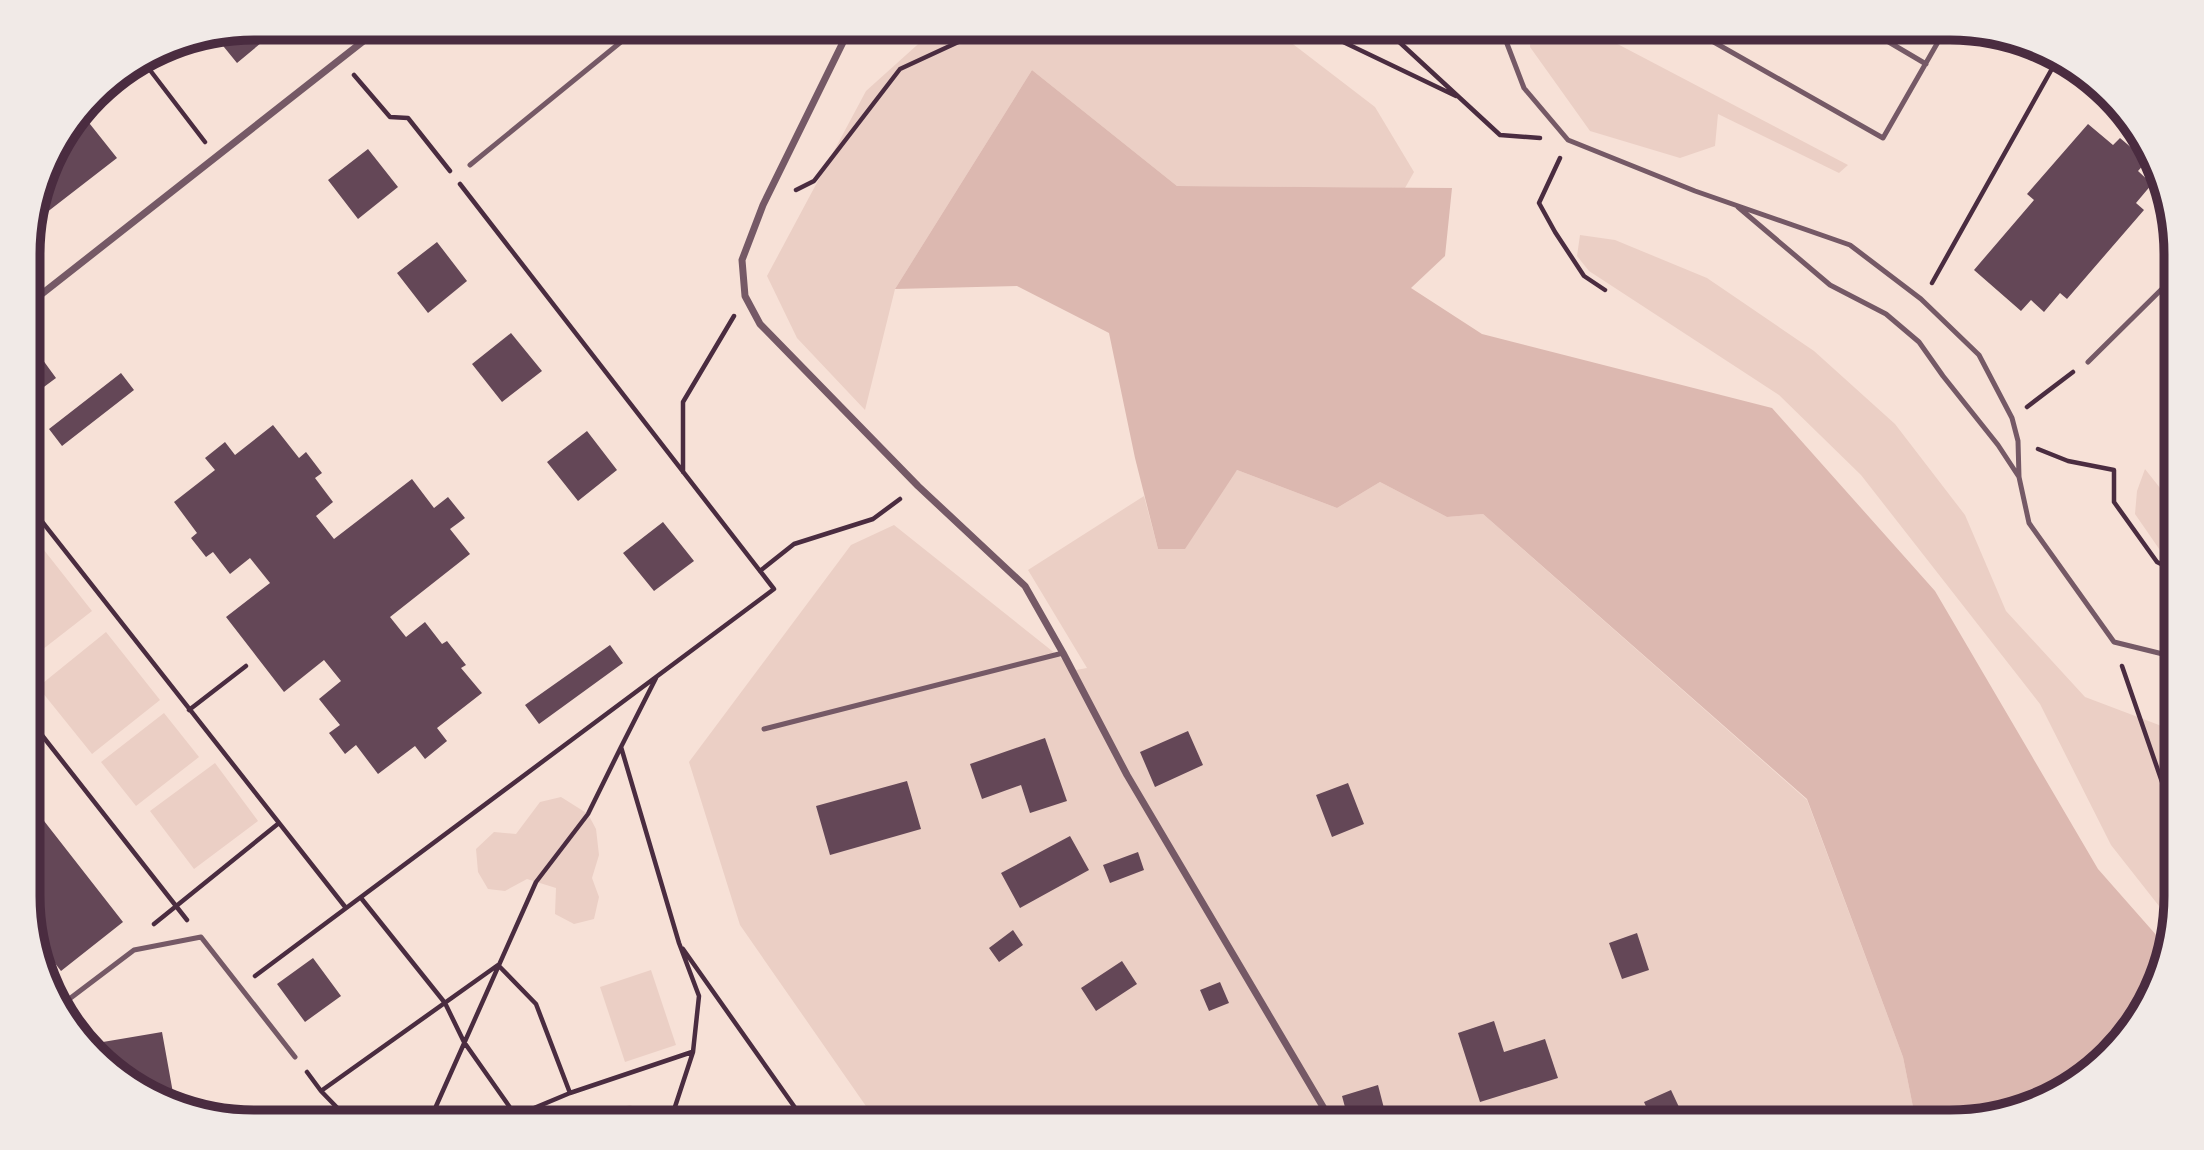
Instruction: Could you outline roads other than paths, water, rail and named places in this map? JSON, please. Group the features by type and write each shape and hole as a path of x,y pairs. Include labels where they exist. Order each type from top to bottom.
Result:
{"street":[{"path":"41,295 363,41"},
{"path":"844,41 764,205 742,260 745,296 760,324 918,486 1025,586 1128,775 1325,1109"}],"lane":[{"path":"1506,40 1524,88 1568,140 1695,191 1850,245 1921,299 1979,355 2012,418 2018,441 2019,477 2029,523 2114,642 2164,654"},
{"path":"1710,40 1883,138 1939,40"},
{"path":"1885,40 1926,64"},
{"path":"470,165 622,41"},
{"path":"1735,205 1830,285 1886,314 1919,342 1998,445 2019,477"},
{"path":"2088,362 2164,287"},
{"path":"764,729 1063,653"},
{"path":"68,1000 134,950 201,937 295,1058"}]}
